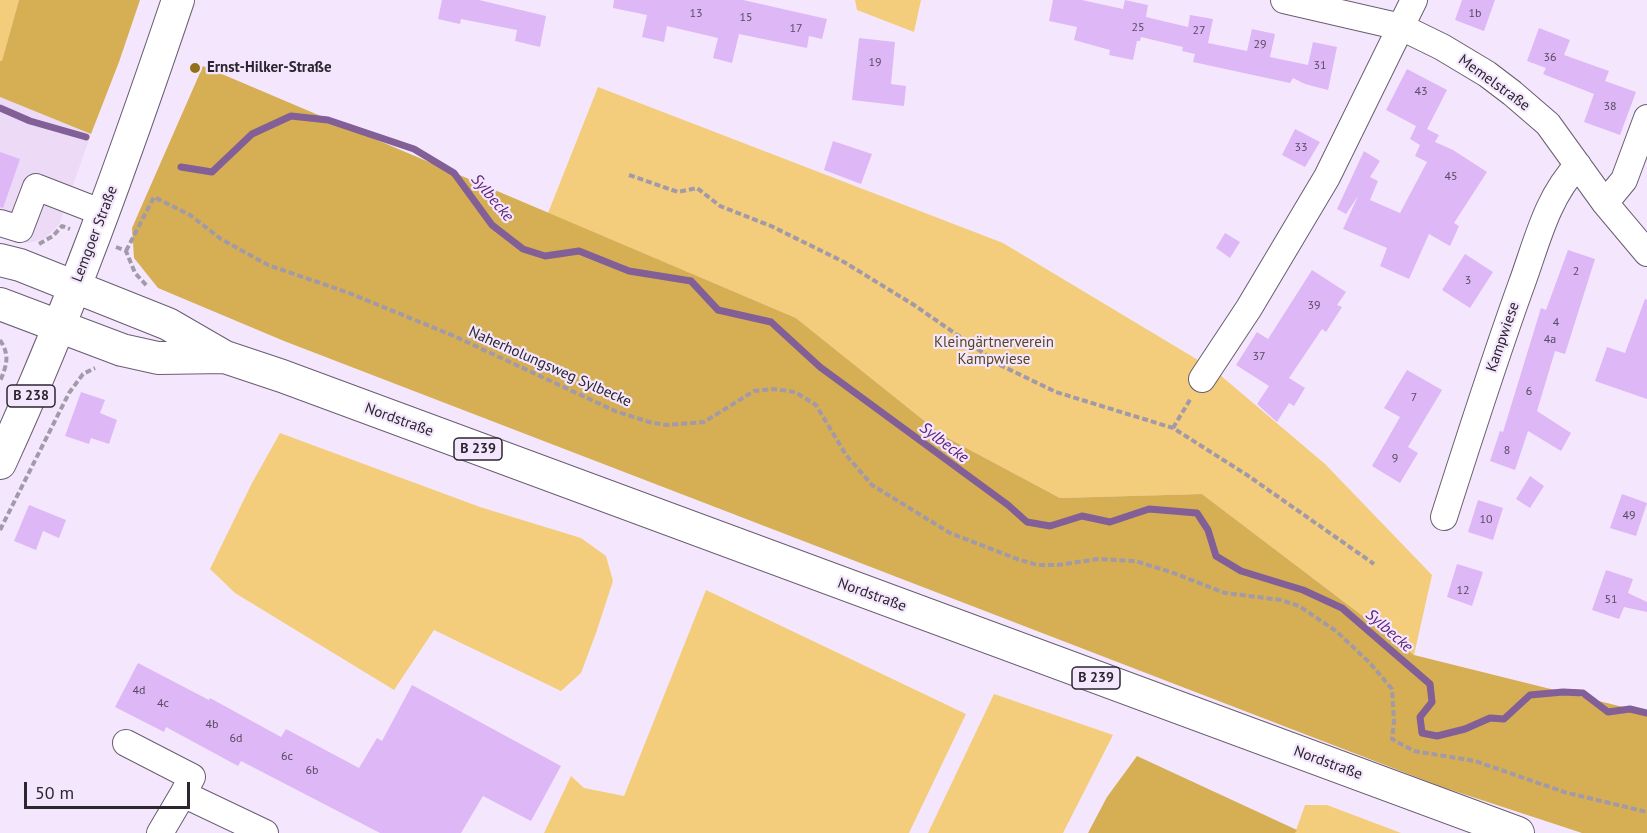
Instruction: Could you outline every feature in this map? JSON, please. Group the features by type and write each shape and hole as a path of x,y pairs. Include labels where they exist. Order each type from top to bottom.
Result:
{"main road":[{"name":"Lemgoer Straße","path":"0,463 35,387 75,286 178,0"},
{"name":"Nordstraße","path":"0,260 20,265 168,324 225,357 282,376 1518,833"},
{"name":"B 239","path":"0,304 59,326"},
{"name":"Nordstraße","path":"59,326 122,350 158,358 225,357"}],"street":[{"name":"Memelstraße","path":"1284,0 1401,27 1442,47 1487,74 1548,124 1605,203 1647,253"},
{"path":"1202,379 1249,308 1327,177 1414,0"},
{"path":"1605,203 1624,180 1647,118"},
{"name":"Kampwiese","path":"1444,517 1502,337 1552,200 1564,179 1578,165"},
{"path":"0,223 20,229 36,187 103,213"},
{"path":"126,743 192,777 160,833"},
{"path":"183,794 266,833"}],"path":[{"path":"629,175 678,192 698,188 720,206 771,226 844,262 914,305 1002,366 1056,392 1173,428 1247,475 1374,564"},
{"name":"Naherholungsweg Sylbecke","path":"148,287 135,273 126,251 154,196 190,215 222,239 268,266 349,293 454,336 615,411 649,422 687,424 704,422 754,391 774,389 795,392 816,405 846,455 872,485 950,533 1017,560 1037,565 1058,565 1098,559 1135,561 1225,593 1281,600 1299,606 1336,632 1370,663 1392,689 1394,721 1392,739 1414,751 1475,761 1564,792 1647,812"},
{"path":"34,244 53,236 62,226"},
{"path":"0,340 7,355 8,364 0,381"},
{"path":"0,530 69,393 83,374 100,366"},
{"path":"1173,428 1202,379"}],"shaded area":[{"path":"19,0 140,0 91,134 0,97 0,61 2,61"},
{"path":"203,66 796,318 942,435 1060,498 1202,494 1414,655 1647,713 1647,833 1582,833 1442,787 284,341 158,288 134,258 132,228"},
{"path":"0,97 91,134 59,225 45,238 37,241 28,243 0,237"},
{"path":"1137,756 1297,830 1295,833 1088,833 1107,797"}],"green space":[{"path":"0,0 19,0 2,62 0,61"},
{"path":"855,0 921,0 914,32 857,10"},
{"name":"Kleingärtnerverein Kampwiese","path":"598,87 1003,243 1213,369 1325,464 1432,575 1414,655 1202,494 1060,498 942,435 796,318 548,213"},
{"path":"280,433 480,507 581,538 606,556 613,581 581,673 561,691 434,630 394,690 235,593 210,569 252,483"},
{"path":"706,590 966,714 909,833 544,833 571,776 584,788 624,796"},
{"path":"994,694 1113,735 1063,833 928,833"},
{"path":"1305,805 1327,805 1401,833 1295,833"}],"building":[{"path":"442,0 479,0 546,16 540,47 515,41 517,30 461,19 460,24 438,19"},
{"path":"614,0 743,0 827,19 822,39 809,36 807,48 739,34 732,63 713,58 718,38 667,26 664,42 642,37 647,15 613,8"},
{"path":"1053,0 1082,0 1123,9 1125,0 1148,5 1146,17 1188,27 1190,15 1213,19 1208,43 1247,51 1252,29 1275,34 1270,57 1308,65 1313,42 1337,47 1328,90 1293,78 1290,83 1193,62 1195,54 1182,51 1183,47 1141,37 1140,41 1137,41 1133,60 1109,55 1110,50 1074,40 1077,27 1049,21"},
{"path":"1462,0 1495,0 1484,31 1455,20"},
{"path":"1539,28 1570,40 1564,55 1609,71 1605,81 1636,92 1620,135 1584,122 1594,94 1543,74 1546,68 1527,61"},
{"path":"859,38 895,42 891,84 906,86 904,106 852,100"},
{"path":"1407,69 1447,90 1427,129 1439,135 1435,142 1453,150 1487,172 1454,223 1459,226 1450,246 1429,234 1409,279 1380,266 1387,248 1343,229 1358,196 1346,214 1337,209 1364,151 1380,161 1370,177 1378,181 1370,200 1400,213 1427,162 1415,156 1420,145 1410,139 1416,126 1386,110"},
{"path":"1295,129 1320,142 1305,167 1282,155"},
{"path":"833,141 872,154 861,184 824,170"},
{"path":"0,152 20,159 3,208 0,207"},
{"path":"1225,233 1240,242 1230,258 1216,248"},
{"path":"1568,250 1595,259 1565,354 1555,351 1537,411 1571,433 1561,451 1528,431 1515,470 1490,461 1500,431 1503,432 1541,308 1546,310"},
{"path":"1465,254 1493,272 1470,308 1442,290"},
{"path":"1312,270 1346,292 1337,305 1342,307 1326,332 1322,329 1289,378 1305,388 1294,406 1289,403 1277,422 1257,404 1269,386 1236,365 1257,332 1268,339"},
{"path":"1645,299 1647,300 1647,399 1595,381 1607,347 1625,353"},
{"path":"1407,370 1442,390 1408,447 1418,453 1400,483 1372,466 1400,417 1384,408"},
{"path":"81,392 105,400 100,413 117,420 109,444 91,438 89,444 65,436"},
{"path":"1530,476 1544,486 1530,508 1516,499"},
{"path":"1622,494 1647,503 1636,536 1610,528"},
{"path":"1478,500 1503,508 1493,540 1468,532"},
{"path":"29,505 66,520 59,538 43,531 36,550 14,541"},
{"path":"1457,564 1483,572 1472,606 1447,597"},
{"path":"1606,570 1633,579 1628,593 1647,602 1647,612 1624,607 1619,619 1592,610"},
{"path":"138,663 209,700 210,698 281,737 286,729 359,768 377,738 382,741 412,685 561,766 531,821 483,796 461,833 380,833 241,761 238,766 166,727 164,732 115,707"}],"waterway":[{"name":"Sylbecke","path":"0,108 30,121 86,137"},
{"name":"Sylbecke","path":"181,167 212,172 252,134 291,116 328,120 414,149 454,173 492,225 523,249 545,256 579,251 629,271 691,281 718,310 771,322 820,367 1008,505 1027,522 1050,526 1082,516 1110,522 1149,509 1197,513 1208,530 1216,556 1241,571 1303,590 1342,608 1430,684 1432,702 1420,717 1422,733 1437,736 1465,729 1490,718 1504,719 1530,695 1563,692 1583,693 1608,712 1630,709 1647,713"}],"place":[{"name":"Ernst-Hilker-Straße","path":"195,68"}]}
